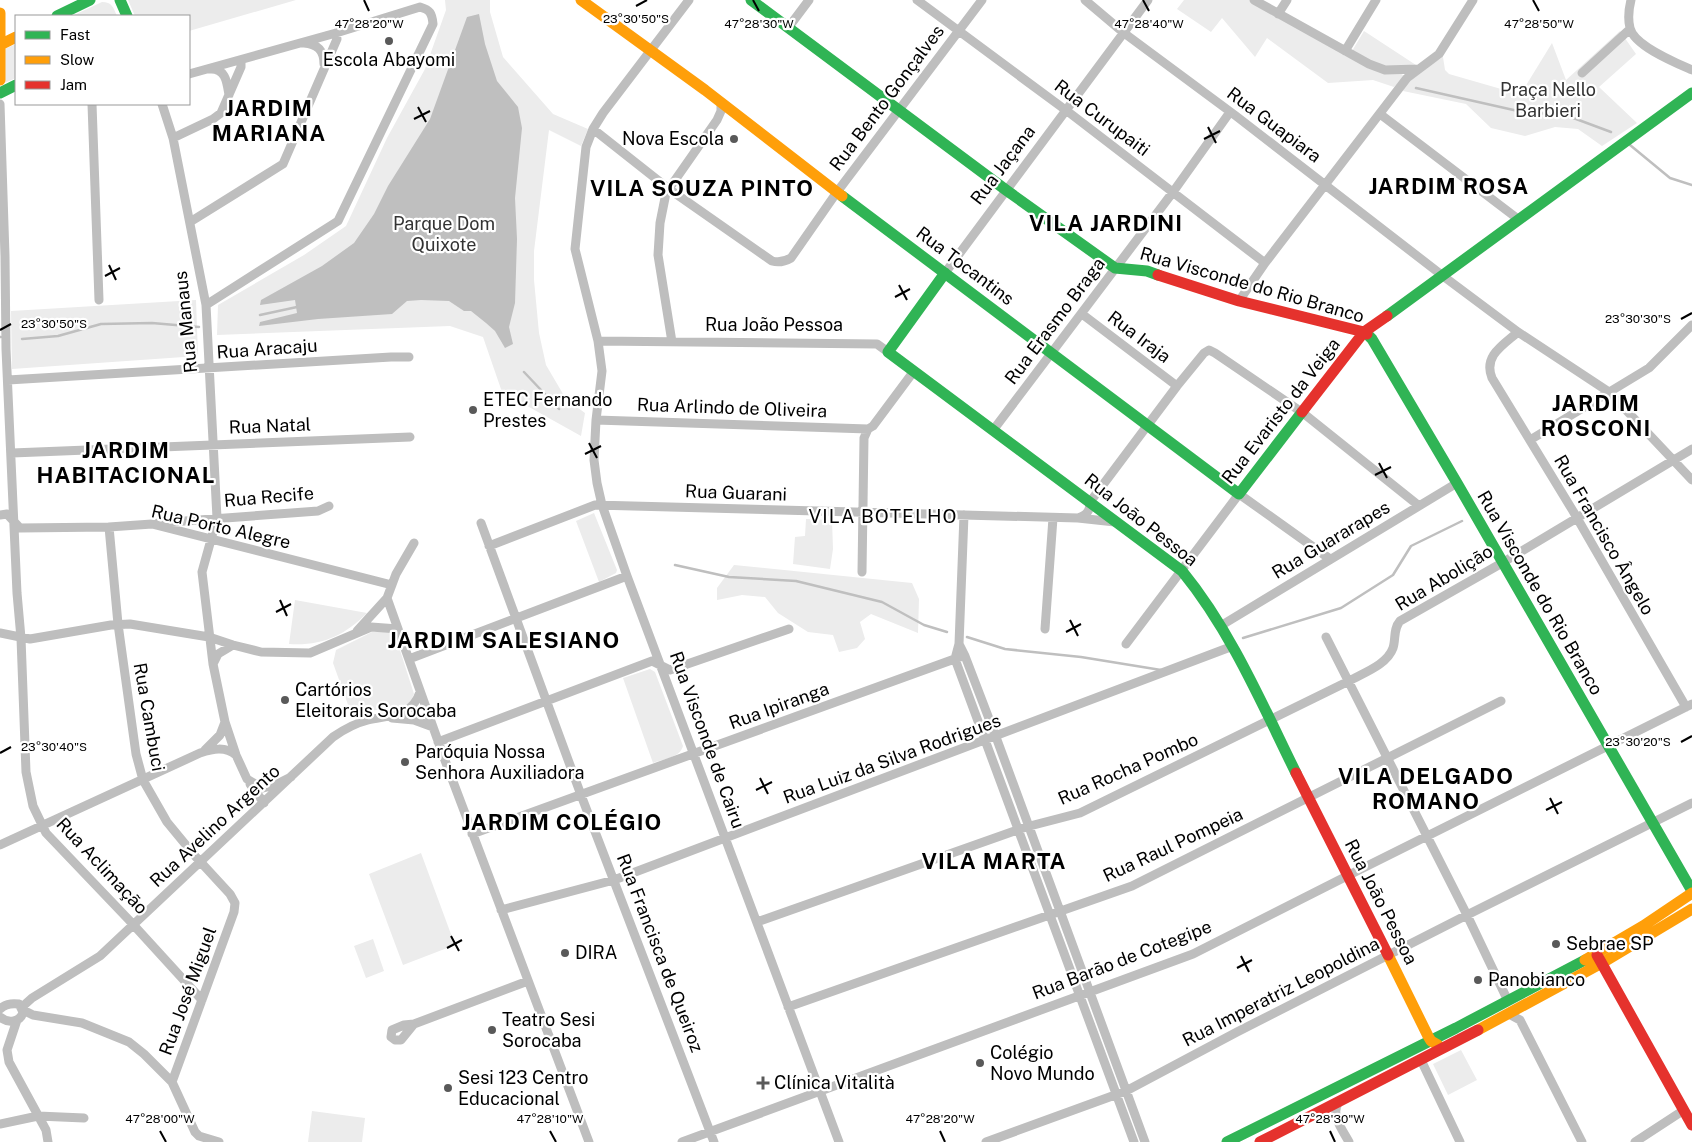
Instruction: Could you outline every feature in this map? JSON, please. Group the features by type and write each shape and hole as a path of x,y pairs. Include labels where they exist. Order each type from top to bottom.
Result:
{"main road":[{"path":"59,15 90,0"},
{"path":"120,0 127,15"},
{"name":"Rua Tocantins","path":"581,0 595,5 649,50 1239,494"},
{"name":"Rua Visconde do Rio Branco","path":"751,0 1006,190 1115,268 1147,271 1239,301 1364,332 1372,339 1692,892"},
{"path":"0,13 0,80"},
{"path":"0,44 15,37"},
{"path":"0,93 15,86"},
{"name":"Rua Evaristo da Veiga","path":"1239,494 1364,332 1692,93"},
{"name":"Rua Jaçana","path":"888,352 945,273"},
{"name":"Rua João Pessoa","path":"888,352 994,429 1182,571 1202,594 1233,646 1431,1041"},
{"path":"1227,1142 1508,1001 1600,959 1692,892"},
{"path":"1260,1142 1509,1014 1600,959 1692,909"},
{"path":"1600,959 1692,1125"},
{"path":"1431,1041 1447,1046"}],"street":[{"name":"Rua Visconde de Cairu","path":"689,0 649,50 593,129 586,147 575,249 598,341 602,371 596,420 594,460 597,483 602,505 627,576 840,1142"},
{"path":"788,28 809,0"},
{"name":"Rua Curupaiti","path":"917,0 1066,110 1266,263"},
{"name":"Rua Bento Gonçalves","path":"669,189 772,261 782,262 791,258 837,192 982,0"},
{"name":"Rua Guapiara","path":"1085,0 1124,33 1326,184 1443,276 1518,332 1609,392 1692,480"},
{"name":"Rua Jaçana","path":"945,273 1148,0"},
{"path":"1254,0 1368,64 1405,74 1418,70 1439,54 1472,0"},
{"path":"1278,14 1287,0"},
{"path":"1345,51 1376,0"},
{"path":"1631,0 1630,29 1643,45 1667,59 1692,70"},
{"path":"190,74 302,43 420,7 429,10 432,15 433,24 338,221 206,304"},
{"path":"1582,72 1630,29"},
{"path":"190,222 283,164 337,39 336,33"},
{"path":"302,43 317,46 322,50 324,67"},
{"path":"173,138 213,119 221,113 241,67 241,60"},
{"path":"206,69 215,68 222,72 229,96"},
{"path":"1239,301 1380,114 1405,74"},
{"path":"672,342 658,255 660,224 666,194 717,120 721,111 721,103"},
{"name":"Rua Aclimação","path":"0,104 13,520 21,638 26,772 33,806 46,833 134,924 202,1000"},
{"path":"92,105 99,300"},
{"name":"Rua Manaus","path":"162,105 173,138 206,304 217,518 202,572 212,664 225,722 236,755 247,780 264,803"},
{"name":"Rua Erasmo Braga","path":"994,429 1173,192 1230,112"},
{"path":"1380,114 1518,220"},
{"path":"593,129 669,189"},
{"name":"Rua Iraja","path":"1082,314 1177,386"},
{"path":"1530,440 1649,368 1692,325"},
{"name":"Rua Francisco Ângelo","path":"1518,332 1500,347 1491,359 1489,370 1492,378 1689,706"},
{"name":"Rua João Pessoa","path":"598,341 877,344 888,352"},
{"path":"1078,518 1088,513 1090,502 1177,386 1204,353 1209,350 1303,413 1418,505"},
{"name":"Rua Aracaju","path":"8,380 409,357"},
{"path":"862,572 864,438 868,429 874,426 914,371"},
{"name":"Rua Arlindo de Oliveira","path":"596,420 868,429"},
{"path":"0,434 10,433"},
{"name":"Rua Natal","path":"12,454 410,437"},
{"name":"Rua Abolição","path":"1395,630 1396,625 1406,618 1692,449"},
{"name":"Rua Guararapes","path":"1222,625 1457,483"},
{"name":"Rua Tocantins","path":"1239,494 1330,559"},
{"name":"Rua Evaristo da Veiga","path":"1126,644 1239,494"},
{"name":"Rua Guarani","path":"489,546 595,505 1078,518 1118,523"},
{"name":"Rua Recife","path":"152,524 318,511 329,506"},
{"name":"Rua Porto Alegre","path":"0,515 7,514 20,528 109,527 152,524 392,585"},
{"path":"964,515 958,644 955,659 1134,1142"},
{"path":"1045,629 1053,518"},
{"name":"Rua Francisca de Queiroz","path":"481,523 581,794 714,1142"},
{"name":"Rua Cambuci","path":"109,527 118,624 136,754 143,780 167,822 230,894 235,903 234,912"},
{"path":"355,633 388,598 396,574 414,543"},
{"path":"408,658 627,576"},
{"path":"388,598 438,742 589,1142"},
{"path":"0,633 30,639 118,624 130,624 209,637 261,652 310,654 371,627 398,629"},
{"path":"438,742 652,661 670,670 790,629"},
{"name":"Rua Rocha Pombo","path":"757,922 1018,830 1080,813 1379,664 1389,655 1393,647 1395,630"},
{"path":"1326,637 1508,1001"},
{"path":"958,644 966,656 1145,1142"},
{"path":"212,664 218,654 232,645"},
{"name":"Rua Luiz da Silva Rodrigues","path":"502,910 614,880 1233,646"},
{"name":"Rua Ipiranga","path":"472,834 966,656"},
{"name":"Rua Avelino Argento","path":"20,1014 32,998 100,956 264,803 317,750 338,733 358,724 409,710 417,701 420,692"},
{"name":"Rua Raul Pompeia","path":"788,1007 1132,886 1502,701"},
{"name":"Rua Barão de Cotegipe","path":"682,1142 1193,954 1689,706"},
{"name":"Rua Avelino Argento","path":"387,717 414,720 433,727"},
{"path":"200,753 220,736 225,722"},
{"path":"0,845 200,753 226,749 236,755"},
{"path":"247,780 262,788 291,777"},
{"name":"Rua Imperatriz Leopoldina","path":"986,1142 1116,1096 1466,915 1692,803"},
{"name":"Rua José Miguel","path":"172,1082 234,912"},
{"path":"414,1024 528,980"},
{"path":"0,996 2,1002 1,1014 7,1021 20,1014 82,1023 129,1042 172,1082 194,1132 199,1139 219,1142"},
{"path":"1,1014 14,1003 20,1014"},
{"path":"20,1014 10,1037 7,1055 46,1130 48,1142"},
{"path":"1509,1014 1520,1020 1582,1142"},
{"path":"1421,1060 1460,1142"},
{"path":"1338,1103 1335,1109 1336,1116 1349,1142"},
{"path":"1635,1142 1684,1110"},
{"path":"0,1124 38,1116 84,1118"}],"green space":[{"path":"128,0 296,0 190,31 190,15 135,15"},
{"name":"Parque Dom Quixote","path":"445,0 490,0 490,12 503,57 553,114 588,129 581,146 549,130 534,251 534,280 539,333 546,365 566,399 585,413 581,436 502,392 483,337 450,326 217,335 218,305 304,255 346,226 387,138 425,69 446,10"},
{"path":"1184,0 1249,0 1359,61 1400,73 1403,75 1402,79 1394,87 1373,80 1328,83 1267,38 1255,57 1222,18 1211,32 1177,9"},
{"path":"105,2 110,4 116,15 74,15"},
{"path":"1364,31 1419,67 1383,67 1352,51"},
{"name":"Praça Nello Barbieri","path":"1620,31 1636,54 1599,87 1637,123 1602,146 1578,129 1555,127 1525,136 1491,128 1466,104 1403,91 1409,80 1443,57 1445,70 1449,74 1515,93 1525,87 1552,43 1566,80"},
{"path":"15,44 15,78 0,85 0,51"},
{"path":"196,300 198,356 12,369 11,311"},
{"path":"594,513 617,570 616,573 599,582 576,521"},
{"path":"806,519 832,520 833,549 830,569 793,564 795,537 805,536"},
{"path":"734,565 912,583 919,599 918,633 871,614 860,622 865,639 857,648 839,652 833,635 808,632 778,613 765,597 742,595 717,600 717,588"},
{"path":"295,600 367,613 350,628 332,638 312,643 289,644"},
{"path":"372,632 389,632 399,647 414,694 410,702 404,707 351,713 333,663 336,650"},
{"path":"650,669 655,672 683,746 675,756 653,763 623,678"},
{"path":"421,853 455,945 403,965 369,874"},
{"path":"373,939 384,971 366,978 354,946"},
{"path":"1461,1050 1477,1080 1448,1095 1433,1064"},
{"path":"312,1111 365,1118 362,1142 308,1142"}],"shaded area":[{"path":"479,14 485,44 497,81 518,107 522,128 515,198 517,239 515,303 509,327 513,344 505,348 495,331 486,323 471,311 464,311 449,301 407,301 392,314 318,319 259,326 260,322 297,313 295,300 260,305 261,300 322,266 354,243 374,214 388,186 430,119 467,17"}],"waterway":[{"path":"1416,88 1518,111 1568,116 1611,132"},
{"path":"1630,145 1670,178 1692,185"},
{"path":"260,315 297,307"},
{"path":"22,339 58,336 101,324 152,323 199,327"},
{"path":"524,372 559,409"},
{"path":"1243,638 1341,608 1393,575 1411,546 1462,521"},
{"path":"675,565 729,577 796,581 882,602 924,625 947,632"},
{"path":"967,637 1005,649 1081,657 1161,670"}],"traffic: fast":[{"path":"59,15 90,0"},
{"path":"120,0 127,15"},
{"path":"751,0 1006,190 1115,268 1147,271 1158,275"},
{"path":"0,93 15,86"},
{"path":"1387,316 1692,93"},
{"path":"842,196 1239,494 1302,412"},
{"path":"945,273 888,352 1182,571 1200,594 1231,643 1296,773"},
{"path":"1367,334 1372,339 1457,483 1692,891"},
{"path":"1227,1142 1456,1028 1585,960"}],"traffic: slow":[{"path":"581,0 705,90 842,196"},
{"path":"0,13 0,80"},
{"path":"0,45 15,38"},
{"path":"1585,960 1643,926 1692,893"},
{"path":"1478,1030 1602,963 1692,909"},
{"path":"1388,955 1428,1036 1431,1041 1438,1045"}],"traffic: jam":[{"path":"1158,275 1239,301 1367,334"},
{"path":"1302,412 1364,332 1387,316"},
{"path":"1296,773 1388,955"},
{"path":"1597,955 1692,1125"},
{"path":"1260,1142 1478,1030"}],"place":[{"name":"Escola Abayomi","path":"389,41"},
{"name":"Nova Escola","path":"734,139"},
{"name":"ETEC Fernando Prestes","path":"473,410"},
{"name":"Cartórios Eleitorais Sorocaba","path":"285,700"},
{"name":"Paróquia Nossa Senhora Auxiliadora","path":"405,762"},
{"name":"Sebrae SP","path":"1556,944"},
{"name":"DIRA","path":"565,953"},
{"name":"Panobianco","path":"1478,980"},
{"name":"Teatro Sesi Sorocaba","path":"492,1030"},
{"name":"Colégio Novo Mundo","path":"980,1063"},
{"name":"Clínica Vitalità","path":"763,1083"},
{"name":"Sesi 123 Centro Educacional","path":"448,1088"}],"district":[{"name":"JARDIM MARIANA","path":"269,120"},
{"name":"JARDIM ROSA","path":"1449,186"},
{"name":"VILA SOUZA PINTO","path":"702,188"},
{"name":"VILA JARDINI","path":"1106,223"},
{"name":"JARDIM ROSCONI","path":"1596,416"},
{"name":"JARDIM HABITACIONAL","path":"126,462"},
{"name":"VILA BOTELHO","path":"883,516"},
{"name":"JARDIM SALESIANO","path":"504,640"},
{"name":"VILA DELGADO ROMANO","path":"1426,788"},
{"name":"JARDIM COLÉGIO","path":"562,822"},
{"name":"VILA MARTA","path":"994,861"}]}
